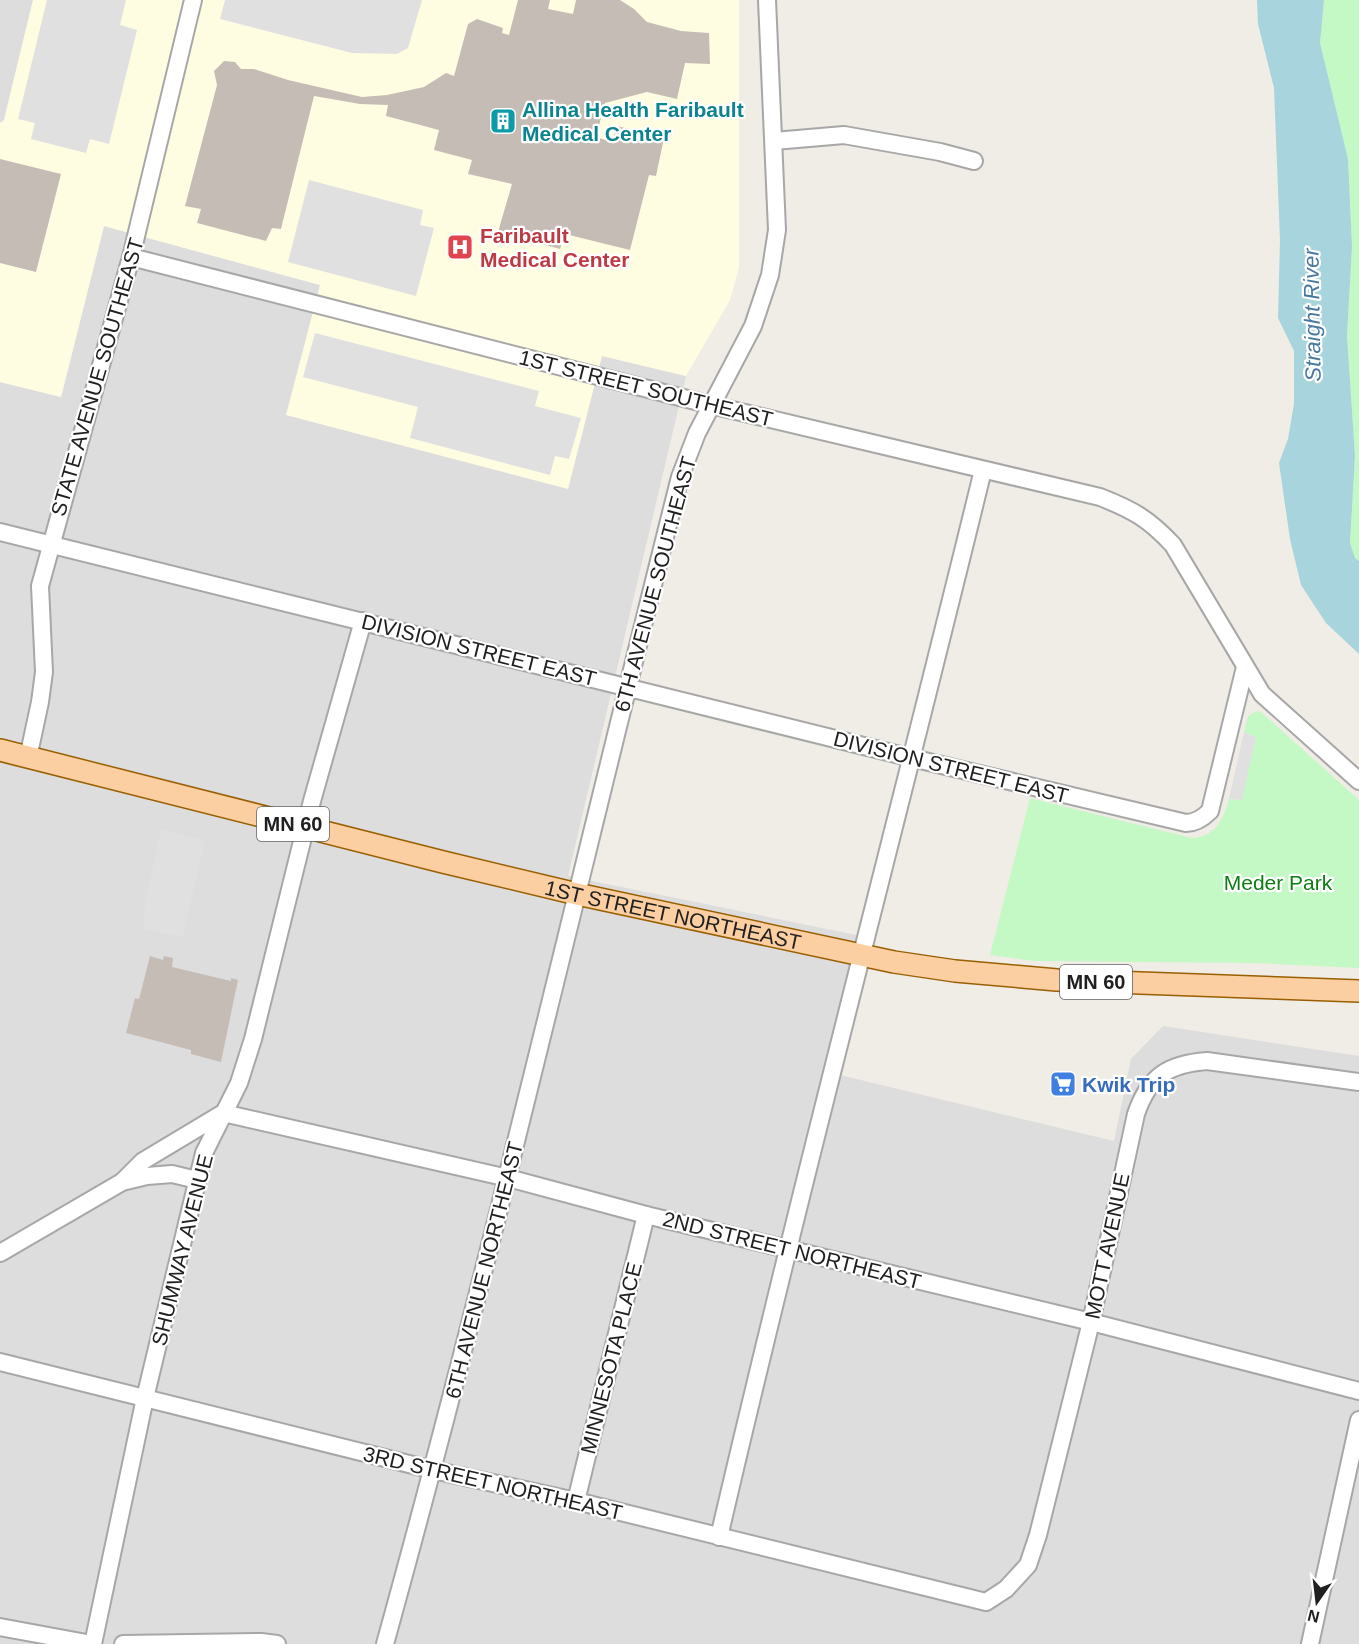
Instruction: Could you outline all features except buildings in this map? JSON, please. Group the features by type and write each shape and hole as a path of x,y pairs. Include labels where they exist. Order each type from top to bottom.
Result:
{"main road":[{"name":"1ST STREET NORTHEAST","path":"0,750 578,894 927,968 1029,979 1359,991"}],"street":[{"name":"STATE AVENUE SOUTHEAST","path":"28,758 44,672 40,586 131,257 193,0"},
{"name":"6TH AVENUE SOUTHEAST","path":"578,894 680,477 697,433 753,326 770,275 777,230 767,0"},
{"path":"774,141 844,135 940,152 974,161"},
{"name":"1ST STREET SOUTHEAST","path":"131,257 711,405 1100,497 1131,509 1156,527 1173,545 1262,694 1359,781"},
{"path":"719,1537 788,1248 983,470"},
{"name":"DIVISION STREET EAST","path":"0,532 912,758 1186,823 1203,818 1210,811 1245,667"},
{"name":"SHUMWAY AVENUE","path":"92,1644 145,1398 204,1153 239,1083 253,1039 305,827 363,621"},
{"name":"6TH AVENUE NORTHEAST","path":"385,1644 433,1470 578,894"},
{"name":"MOTT AVENUE","path":"986,1602 1006,1589 1028,1565 1038,1535 1091,1322 1136,1114 1142,1097 1152,1083 1165,1071 1186,1063 1208,1061 1359,1082"},
{"path":"0,1253 122,1182 143,1161 223,1113"},
{"name":"2ND STREET NORTHEAST","path":"223,1113 507,1179 646,1215 1091,1322 1359,1391"},
{"path":"122,1182 147,1176 172,1174 197,1180"},
{"name":"MINNESOTA PLACE","path":"576,1501 646,1215"},
{"name":"3RD STREET NORTHEAST","path":"0,1362 433,1470 576,1501 986,1602"},
{"path":"1311,1644 1359,1420"},
{"path":"0,1627 92,1644"},
{"path":"123,1644 261,1642 277,1644"}],"shaded area":[{"path":"0,0 33,0 4,120 0,123"},
{"name":"Faribault Medical Center","path":"33,0 739,0 739,268 730,300 686,376 602,356 568,489 286,415 320,285 104,226 61,397 0,382 0,123 4,120"},
{"path":"47,0 126,0 120,25 137,30 109,144 90,139 86,153 31,139 35,123 18,119"},
{"path":"225,0 422,0 408,48 397,54 352,53 220,19"},
{"path":"309,180 423,210 420,225 434,228 416,296 288,262"},
{"path":"104,226 320,285 287,415 567,488 602,356 686,376 568,876 876,939 840,1075 1114,1141 1131,1059 1163,1026 1359,1056 1359,1644 0,1644 0,382 61,397"},
{"path":"315,333 539,391 535,406 581,418 569,459 555,456 550,475 410,438 418,407 303,377"},
{"path":"1244,732 1256,737 1242,800 1229,799"},
{"path":"161,829 205,841 183,937 143,929 145,902"}],"green space":[{"path":"1324,0 1359,0 1359,561 1355,558 1350,543 1355,456 1347,336 1352,246 1348,159 1320,43"},
{"name":"Meder Park","path":"1257,711 1261,712 1359,800 1359,968 1256,963 1035,961 990,955 1030,798 1192,838 1200,837 1217,826 1229,799 1241,800 1256,737 1244,732 1248,716"}],"water":[{"name":"Straight River","path":"1257,0 1324,0 1320,43 1348,159 1352,246 1347,336 1355,456 1350,543 1355,558 1359,561 1359,654 1326,623 1301,585 1290,539 1279,463 1288,439 1294,404 1294,351 1278,318 1280,240 1274,88 1258,24"}],"place":[{"name":"Allina Health Faribault Medical Center","path":"503,121"},
{"name":"Faribault Medical Center","path":"460,247"},
{"name":"Kwik Trip","path":"1063,1084"}]}
